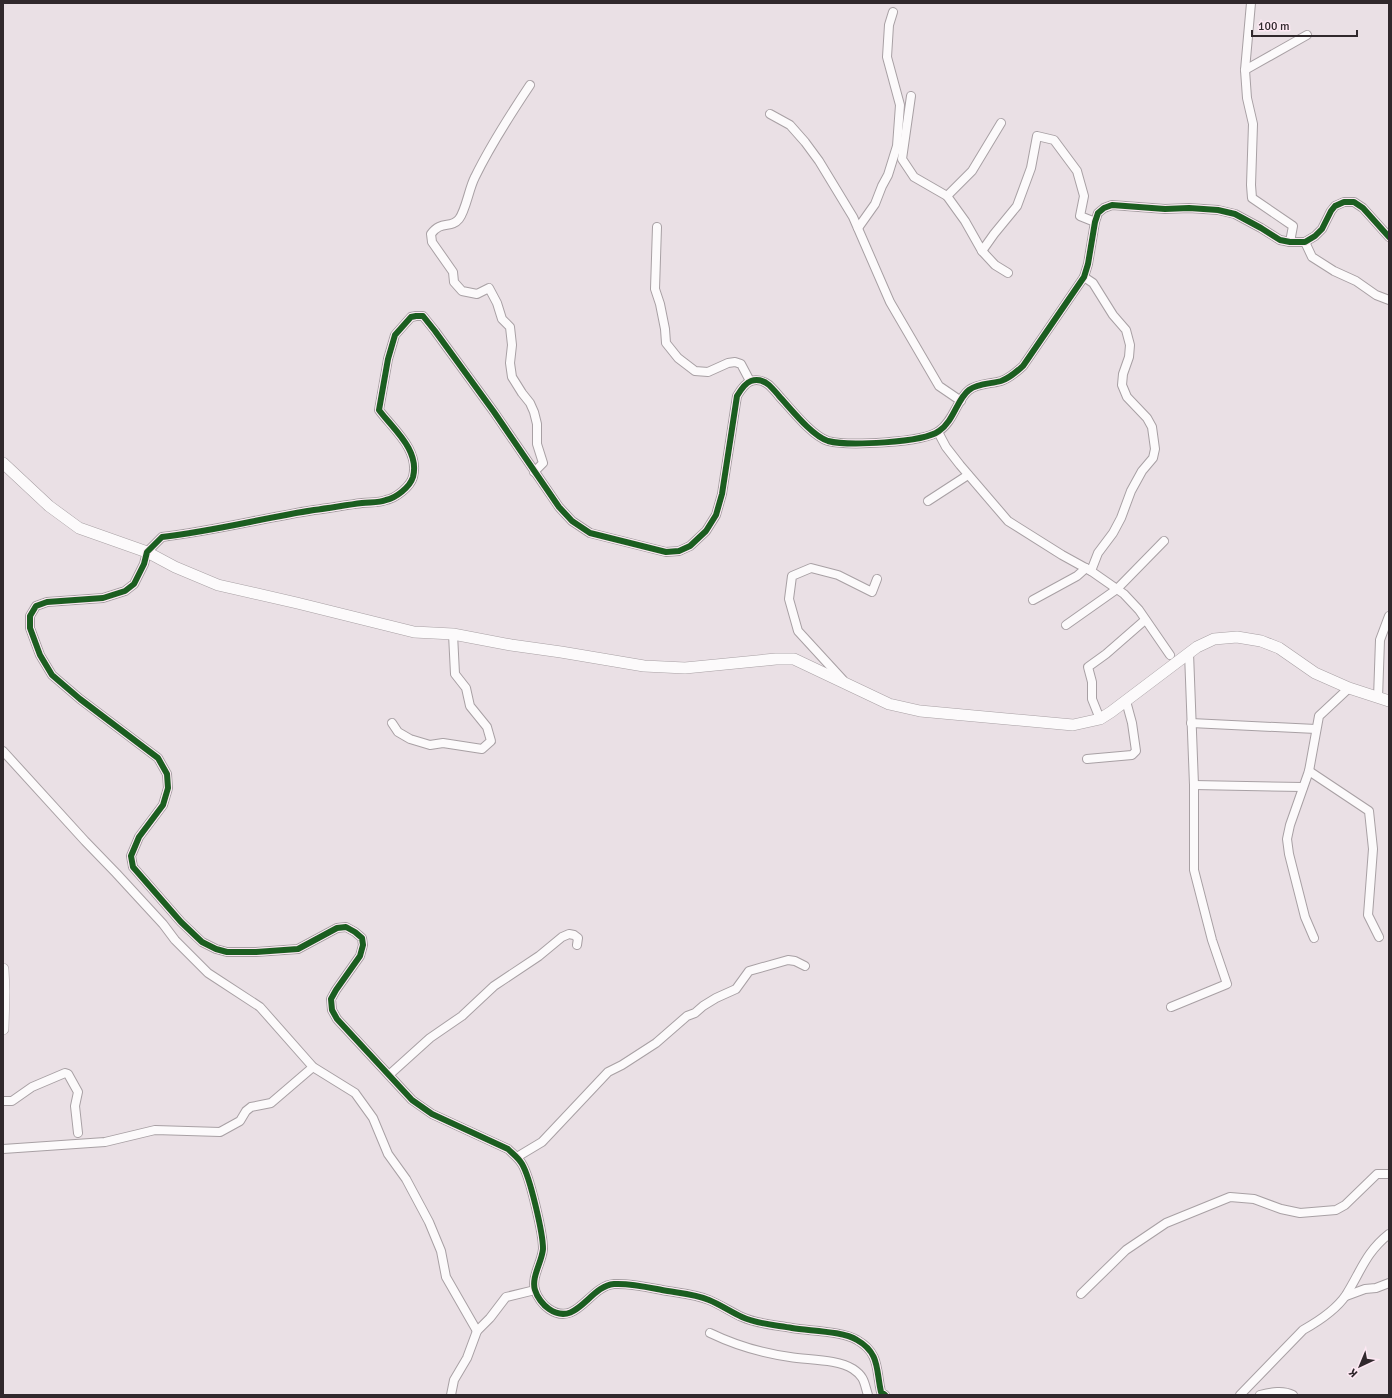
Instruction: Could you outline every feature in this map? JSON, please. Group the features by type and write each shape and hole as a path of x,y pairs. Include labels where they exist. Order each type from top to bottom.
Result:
{"main road":[{"path":"3,463 49,506 79,528 147,552 175,568 218,585 414,632 453,634 511,645 644,666 685,668 776,659 794,659 889,704 920,711 1073,725 1100,719 1196,647 1214,639 1237,637 1262,640 1279,648 1315,674 1349,688 1384,699"},
{"path":"3,969 3,1029"}],"street":[{"path":"1251,3 1245,70 1253,124 1252,198 1293,226 1290,242"},
{"path":"858,228 875,204 888,175 897,146 900,105 886,57 889,24 893,12"},
{"path":"1245,70 1307,35"},
{"path":"530,85 486,153 470,186 459,220 451,225 441,225 431,234 432,242 453,272 454,282 462,291 478,294 489,288 497,303 502,319 510,327 512,345 510,363 512,377 530,403 537,424 537,444 543,463 534,472"},
{"path":"911,96 902,159 914,177 947,196 965,221 982,251 995,265 1008,273"},
{"path":"770,114 790,125 805,142 823,167 853,217 890,302 939,386 961,401"},
{"path":"947,196 972,171 1001,123"},
{"path":"982,251 1017,206 1031,168 1037,136 1054,140 1077,171 1084,196 1080,216 1095,222"},
{"path":"885,1395 881,1392 875,1358 868,1348 856,1339 838,1334 757,1322 742,1317 709,1300 692,1295 634,1286 614,1284 604,1287 570,1314 561,1314 550,1309 540,1301 535,1290 534,1281 542,1258 543,1248 540,1226 523,1165 508,1149 432,1114 412,1100 345,1029 332,1010 331,999 360,956 363,945 362,938 346,927 337,928 298,949 256,952 227,952 216,949 202,942 133,867 131,856 139,837 163,805 168,788 166,774 158,758 80,699 52,675 40,655 30,628 30,616 36,606 47,602 103,598 125,591 134,584 144,564 147,552 162,537 194,533 313,510 387,500 404,490 412,478 414,468 410,450 403,438 379,410 388,359 395,335 411,317 423,316 435,331 494,412 559,507 572,521 590,533 666,552 679,551 690,546 706,531 716,515 722,494 737,396 744,386 750,381 759,380 768,384 801,421 818,437 828,441 844,444 892,442 923,438 938,432 950,421 969,389 1013,376 1023,366 1084,277 1098,213 1112,204 1165,209 1189,208 1218,210 1235,214 1280,240 1305,242 1315,236 1322,229 1335,206 1344,202 1354,202 1363,208 1389,237"},
{"path":"658,228 655,289 660,304 666,343 678,358 695,371 708,372 728,363 735,362 741,364 750,381"},
{"path":"1305,242 1312,257 1334,271 1356,281 1376,295 1389,300"},
{"path":"1033,600 1088,570 1098,553 1113,533 1121,518 1131,491 1142,471 1153,458 1155,449 1152,427 1147,418 1127,397 1122,385 1123,374 1129,357 1130,344 1126,330 1113,315 1093,283 1084,277"},
{"path":"938,432 946,447 968,475 1008,521 1124,594 1139,610 1170,655"},
{"path":"928,501 968,475"},
{"path":"1066,625 1117,589 1164,541"},
{"path":"847,685 798,631 789,599 792,576 811,568 838,575 872,592 877,579"},
{"path":"1384,699 1380,640 1389,616"},
{"path":"1100,719 1092,699 1092,682 1088,667 1106,654 1145,620"},
{"path":"392,723 398,732 410,739 430,745 443,743 464,745 482,749 491,741 487,727 470,706 466,688 455,674 453,634"},
{"path":"1170,1007 1227,984 1212,940 1194,870 1194,785 1189,653"},
{"path":"1314,938 1305,917 1289,854 1287,839 1290,825 1309,770 1319,716 1349,688"},
{"path":"1087,759 1132,755 1136,751 1132,723 1126,701"},
{"path":"1191,723 1316,729"},
{"path":"3,751 184,949 208,973 260,1007 313,1067 355,1093 373,1118 388,1154 406,1179 429,1222 441,1251 446,1277 477,1331"},
{"path":"1309,770 1369,811 1373,849 1368,915 1380,937"},
{"path":"1194,785 1303,787"},
{"path":"389,1075 430,1038 462,1016 494,986 539,956 562,937 569,934 574,935 578,938 577,945"},
{"path":"517,1157 542,1142 608,1072 622,1065 656,1043 687,1016 695,1013 716,998 736,989 749,972 788,960 795,961 805,966"},
{"path":"3,1149 105,1142 155,1130 220,1132 240,1121 246,1111 251,1107 271,1103 313,1067"},
{"path":"3,1101 12,1100 32,1087 68,1074 78,1092 75,1106 78,1133"},
{"path":"1081,1294 1126,1250 1166,1223 1230,1197 1254,1199 1281,1209 1300,1213 1336,1210 1345,1205 1377,1174 1389,1174"},
{"path":"1240,1395 1303,1330 1315,1324 1346,1296 1370,1252 1389,1234"},
{"path":"1346,1296 1365,1289 1376,1288 1389,1283"},
{"path":"451,1395 454,1380 467,1358 477,1331 490,1318 506,1297 535,1290"},
{"path":"710,1333 748,1349 790,1357 832,1362 853,1368 863,1377 868,1395"},
{"path":"1260,1395 1286,1392 1293,1395"}],"cycle path":[{"path":"885,1395 881,1392 876,1363 873,1356 864,1345 851,1337 835,1333 766,1324 742,1317 698,1296 626,1284 605,1286 575,1310 567,1313 559,1313 549,1309 540,1301 535,1290 534,1280 543,1249 541,1231 536,1205 521,1162 508,1149 432,1114 412,1100 337,1019 332,1010 331,999 360,956 363,945 362,938 346,927 337,928 298,949 256,952 227,952 216,949 202,942 181,922 133,867 131,856 139,837 163,805 168,788 167,774 158,758 80,699 52,675 40,655 30,628 30,616 36,606 47,602 103,598 125,591 134,584 144,564 147,552 162,537 314,510 380,502 390,499 402,492 409,485 413,477 413,458 404,440 379,410 388,359 395,335 411,317 423,316 435,331 494,412 559,507 572,521 590,533 666,552 679,551 690,546 706,531 716,515 722,494 737,396 747,383 756,380 769,385 815,434 828,441 851,443 902,441 930,435 939,431 948,422 961,399 969,390 980,385 1004,380 1013,375 1023,366 1084,277 1088,264 1095,222 1098,213 1104,208 1112,205 1165,209 1189,208 1218,210 1235,214 1280,240 1305,242 1315,236 1322,229 1335,206 1344,202 1354,202 1363,208 1389,237"}]}
